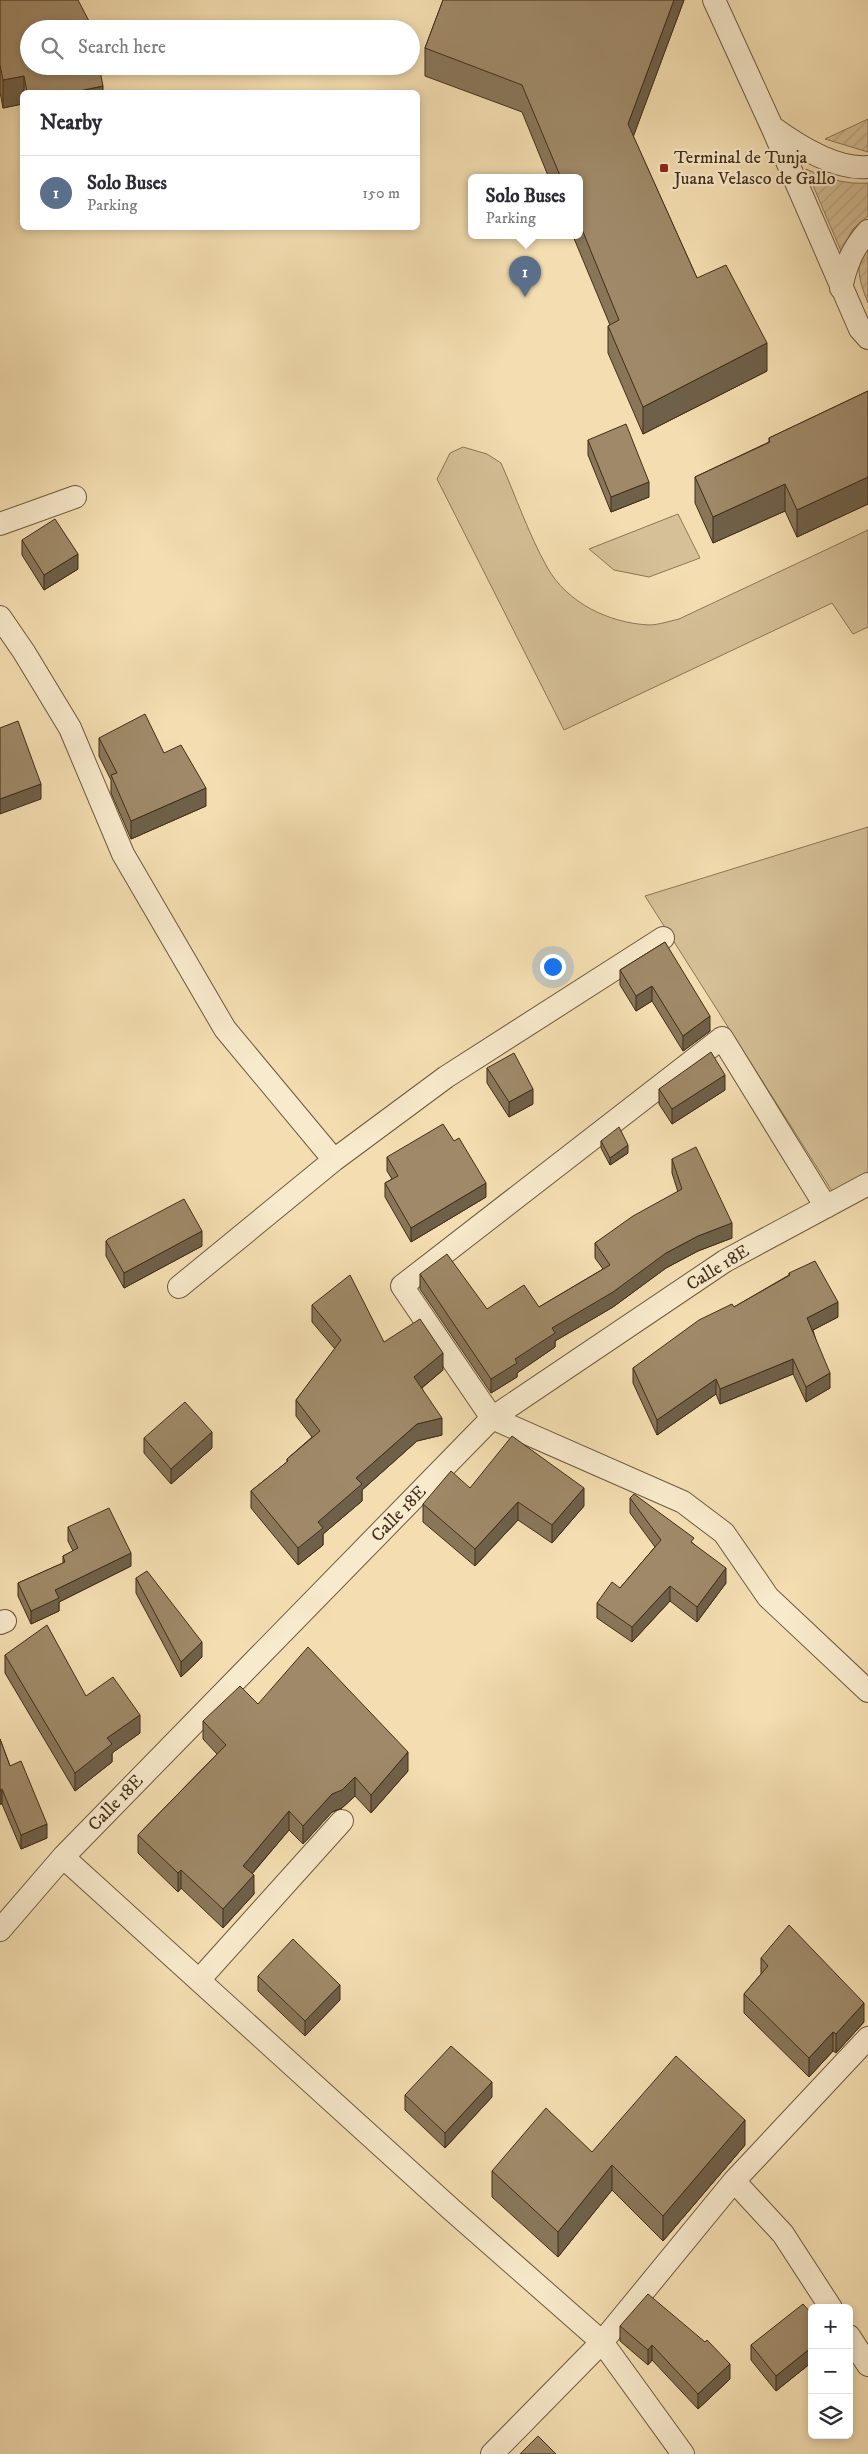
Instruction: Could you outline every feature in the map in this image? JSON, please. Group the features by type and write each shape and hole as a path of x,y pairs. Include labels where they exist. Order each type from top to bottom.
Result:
{"street":[{"path":"714,0 772,127 860,329 868,338"},
{"path":"772,127 791,141 831,160 858,168 868,167"},
{"path":"842,288 847,262 858,243 868,231"},
{"path":"0,524 75,496"},
{"path":"0,618 24,652 70,728 123,854 225,1029 334,1160"},
{"path":"179,1287 334,1160 446,1077 663,938"},
{"path":"826,1207 722,1038 402,1286 492,1418 683,1502 724,1533 768,1597 868,1691"},
{"name":"Calle 18E","path":"0,1928 63,1857 492,1418 725,1261 868,1184"},
{"path":"199,1980 342,1821"},
{"path":"63,1857 452,2210 602,2342 683,2454"},
{"path":"492,2454 602,2342 734,2181 868,2038"},
{"path":"734,2181 783,2234 828,2304"},
{"path":"853,2342 868,2365"}],"shaded area":[{"path":"868,119 868,152 825,139"},
{"path":"806,169 836,180 868,183 868,216 853,229 841,251"},
{"path":"868,247 868,303 859,274 859,267 863,253"},
{"path":"463,447 487,454 501,463 534,542 547,567 555,580 566,591 590,609 619,620 649,625 679,619 868,530 868,627 853,634 832,603 564,730 437,479 450,453"},
{"path":"678,514 700,558 649,577 614,570 589,549"},
{"path":"868,827 868,1172 832,1191 645,896"}],"building":[{"path":"0,0 78,0 88,20 20,20 20,75 101,75 103,86 84,90 27,90 24,76 3,80 0,65"},
{"path":"443,0 674,0 628,124 697,278 726,265 767,343 643,407 608,326 619,320 583,232 583,174 559,174 522,85 425,48"},
{"path":"868,391 868,477 797,510 785,484 713,517 695,477 770,442 769,438"},
{"path":"626,424 649,482 611,497 588,440"},
{"path":"55,519 78,554 44,575 22,540"},
{"path":"145,714 164,753 181,745 206,788 131,821 111,775 117,773 99,738"},
{"path":"18,721 41,784 0,799 0,728"},
{"path":"665,942 710,1016 683,1036 652,986 636,996 620,970"},
{"path":"711,1052 725,1075 672,1109 659,1089"},
{"path":"514,1053 533,1089 509,1102 487,1068"},
{"path":"443,1124 454,1141 459,1138 486,1183 411,1228 385,1183 398,1176 387,1157"},
{"path":"619,1127 628,1145 610,1158 601,1141"},
{"path":"696,1147 732,1223 698,1236 666,1253 613,1292 552,1328 555,1333 515,1359 517,1363 491,1379 420,1274 447,1254 487,1309 524,1285 539,1307 610,1265 595,1243 633,1216 682,1189 672,1159"},
{"path":"184,1199 202,1231 124,1273 106,1241"},
{"path":"815,1261 838,1302 807,1318 830,1373 806,1387 793,1359 720,1389 716,1379 657,1420 633,1368 699,1320 732,1304 734,1307 790,1275 789,1273"},
{"path":"350,1275 384,1342 420,1319 443,1353 414,1377 442,1418 417,1424 356,1478 362,1484 318,1522 323,1528 298,1548 251,1491 288,1461 287,1459 320,1431 296,1400 341,1340 312,1305"},
{"path":"185,1402 212,1432 171,1469 144,1438"},
{"path":"512,1436 584,1488 552,1525 518,1502 475,1549 423,1504 451,1471 470,1488"},
{"path":"634,1494 694,1538 691,1542 726,1568 697,1607 670,1586 632,1627 597,1603 612,1582 620,1588 661,1540 630,1498"},
{"path":"109,1508 131,1553 55,1590 59,1598 31,1611 18,1583 65,1562 63,1556 78,1548 68,1527"},
{"path":"147,1571 202,1642 181,1662 136,1578"},
{"path":"47,1625 86,1696 113,1677 140,1715 107,1738 112,1744 75,1773 5,1655"},
{"path":"308,1647 408,1752 371,1795 355,1777 342,1790 332,1794 303,1826 289,1811 243,1866 254,1875 223,1909 181,1870 178,1873 138,1835 226,1745 203,1721 240,1686 258,1704"},
{"path":"0,1739 10,1766 21,1761 47,1824 21,1835 2,1789 0,1790"},
{"path":"789,1925 864,2003 836,2034 833,2032 809,2058 744,1994 768,1966 761,1958"},
{"path":"293,1939 340,1985 305,2021 258,1976"},
{"path":"451,2046 492,2082 445,2133 405,2095"},
{"path":"676,2056 745,2120 663,2216 612,2165 558,2232 492,2171 546,2108 592,2152"},
{"path":"648,2294 705,2342 707,2340 730,2364 698,2394 652,2345 648,2350 620,2326"},
{"path":"803,2304 808,2310 808,2350 776,2376 751,2345"},
{"path":"538,2436 556,2454 520,2454"}],"place":[{"name":"Terminal de Tunja Juana Velasco de Gallo","path":"664,168"},
{"name":"Solo Buses","path":"525,297"}]}
